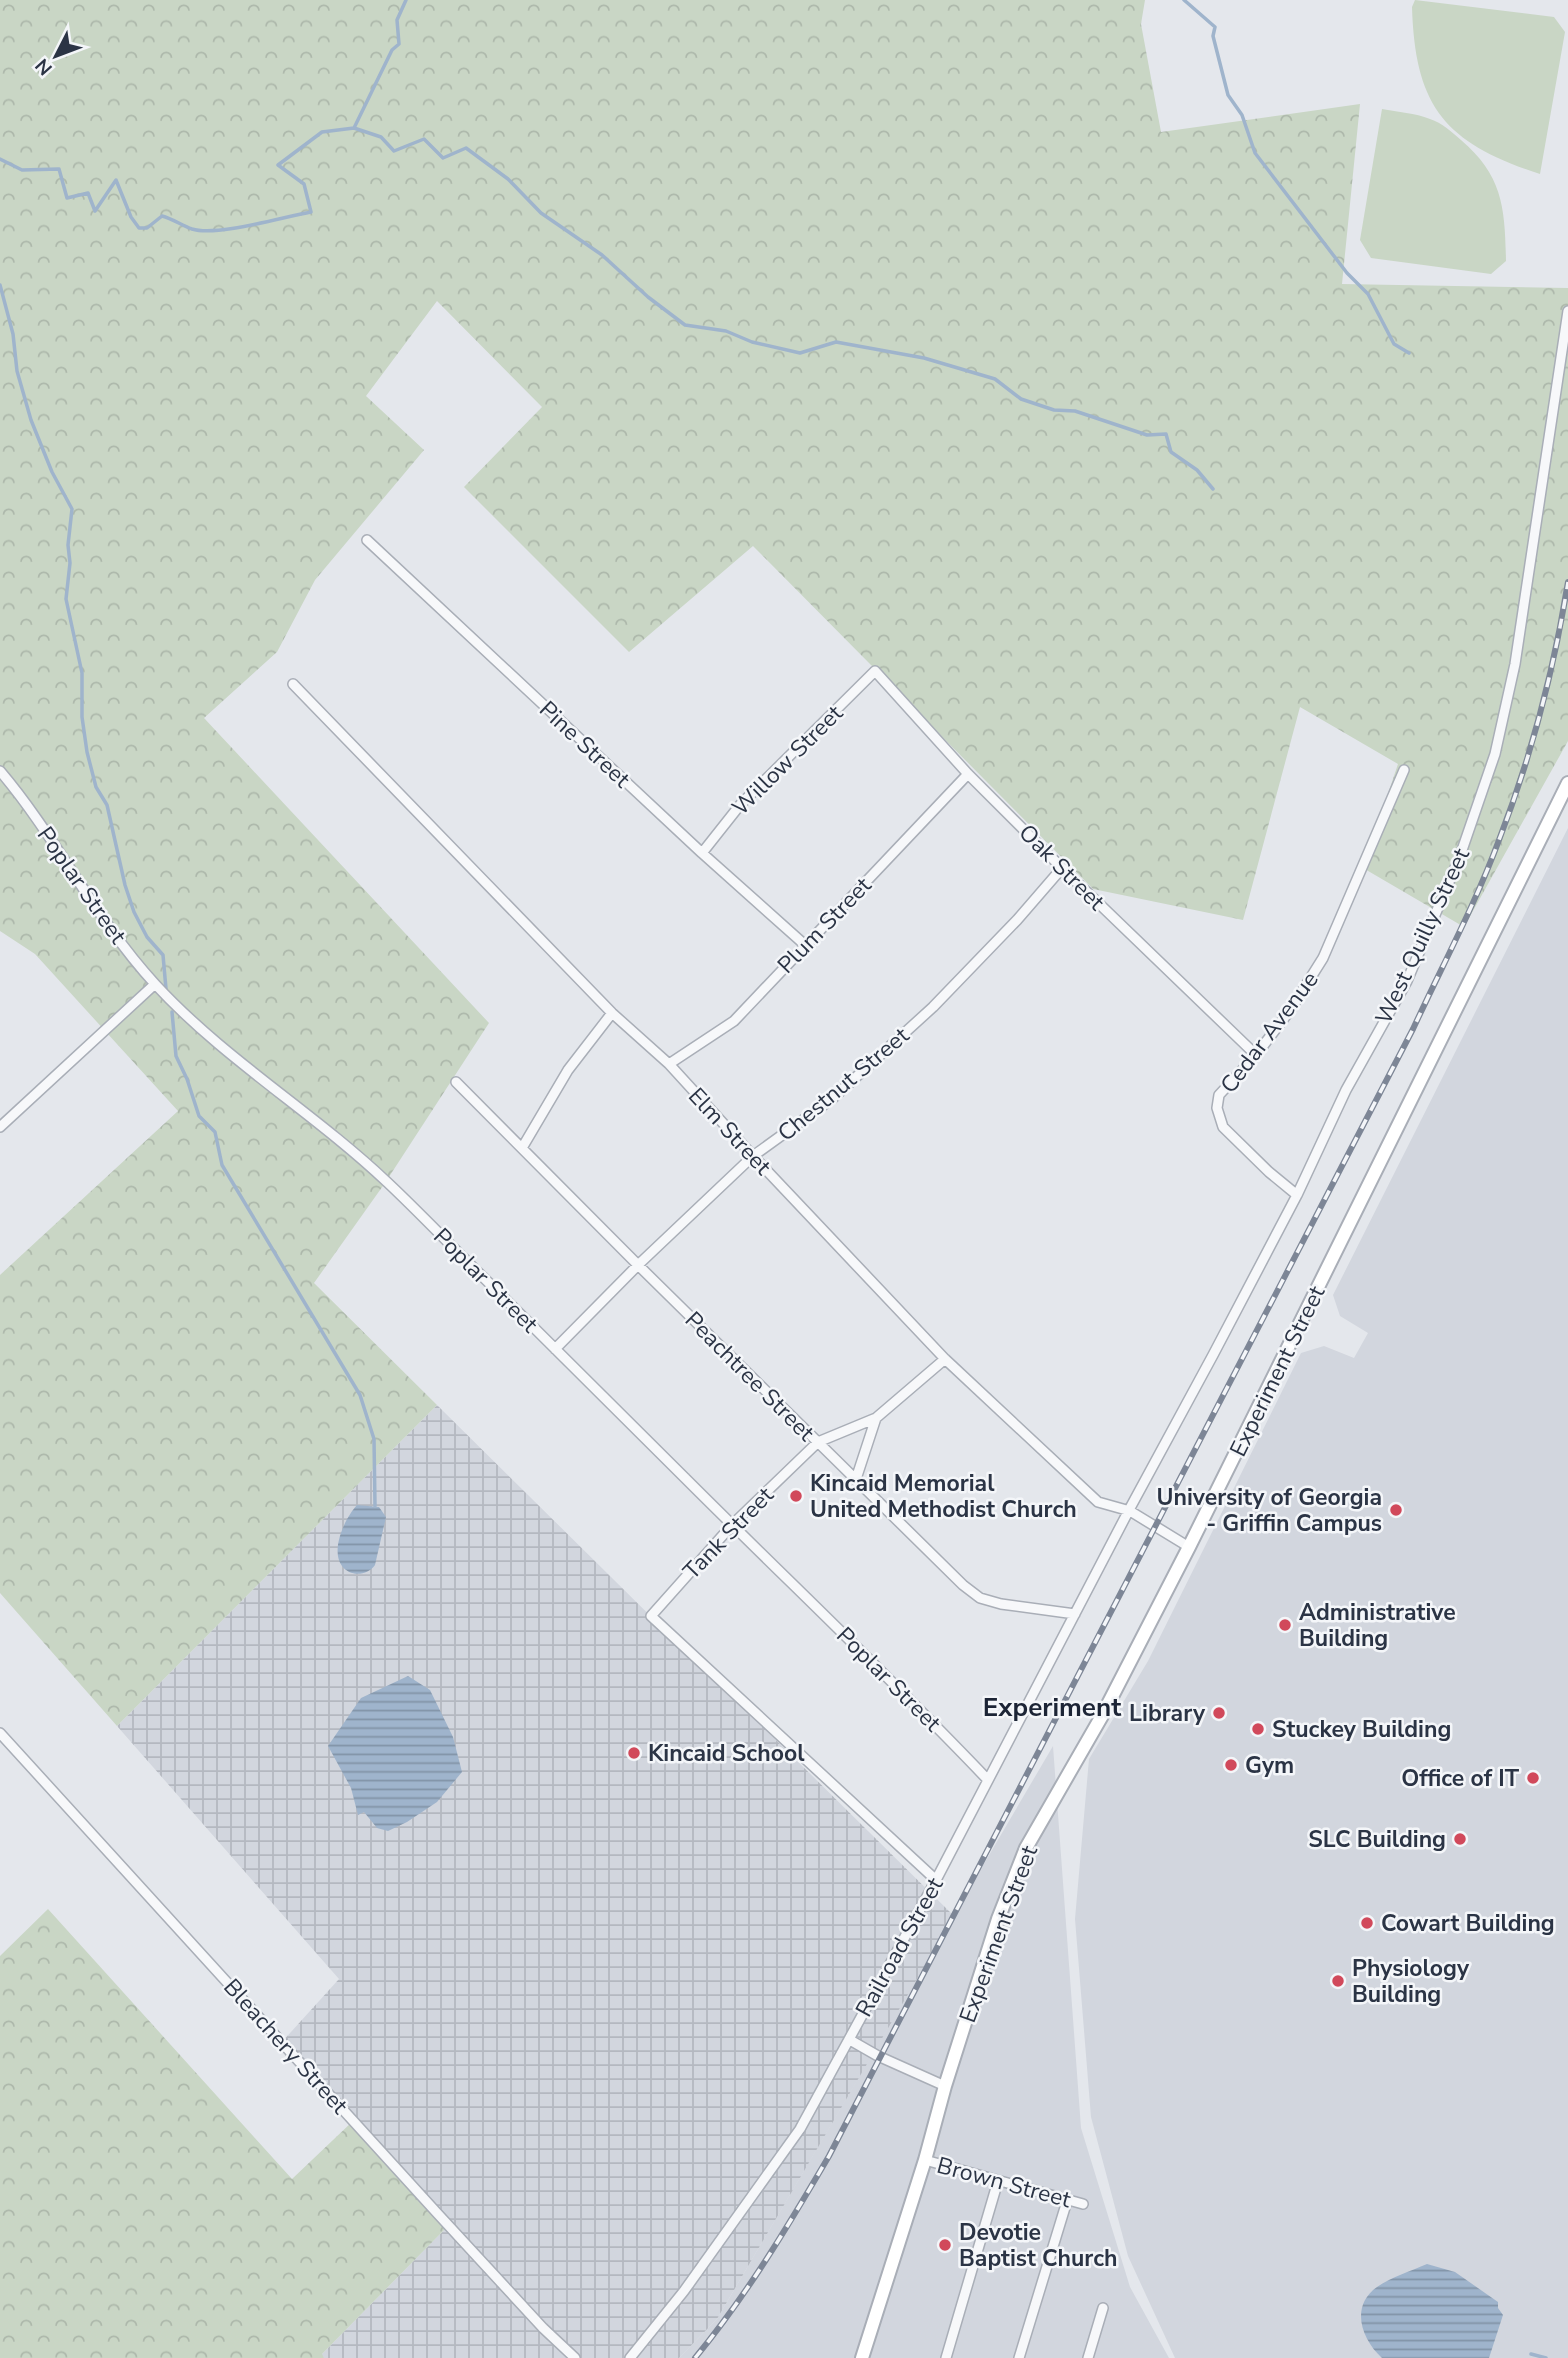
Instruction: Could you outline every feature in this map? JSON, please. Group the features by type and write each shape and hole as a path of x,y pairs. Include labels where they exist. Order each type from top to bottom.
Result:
{"main road":[{"name":"Experiment Street","path":"865,2357 945,2086 998,1919 1026,1847 1103,1714 1189,1547 1568,783"}],"street":[{"name":"West Quilly Street","path":"1129,1510 1297,1195 1346,1090 1407,981 1460,856 1491,767 1515,664 1568,311"},
{"name":"Pine Street","path":"367,540 804,945"},
{"name":"Willow Street","path":"702,853 740,805 875,671"},
{"name":"Oak Street","path":"875,671 968,774 1256,1055"},
{"name":"Elm Street","path":"293,684 612,1013 669,1064 945,1359 1098,1502 1129,1510 1189,1547"},
{"name":"Cedar Avenue","path":"1297,1195 1223,1127 1217,1108 1219,1095 1256,1055 1291,1009 1323,958 1404,770"},
{"name":"Poplar Street","path":"0,771 58,850 94,906 155,984 207,1036 282,1093 386,1181 898,1686 988,1779"},
{"name":"Plum Street","path":"669,1064 734,1021 968,774"},
{"name":"Chestnut Street","path":"555,1349 638,1265 753,1156 832,1099 933,1007 1017,920 1062,868"},
{"path":"0,1127 155,984"},
{"path":"522,1148 568,1070 612,1013"},
{"name":"Peachtree Street","path":"456,1082 963,1586 980,1598 1000,1604 1075,1614"},
{"name":"Tank Street","path":"936,1880 651,1616 732,1525 818,1442 876,1418 945,1359"},
{"path":"856,1479 876,1418"},
{"name":"Railroad Street","path":"630,2358 684,2291 800,2129 936,1880 1129,1510"},
{"name":"Bleachery Street","path":"0,1732 454,2232 543,2328 575,2358"},
{"path":"850,2040 877,2056 945,2086"},
{"name":"Brown Street","path":"925,2160 1083,2204"},
{"path":"946,2358 998,2181"},
{"path":"1019,2358 1067,2201"},
{"path":"1088,2358 1103,2308"}],"shaded area":[{"name":"University of Georgia - Griffin Campus","path":"1568,828 1568,2358 1175,2358 1128,2256 1091,2117 1075,1919 1089,1759 1148,1661 1301,1353 1324,1346 1354,1358 1368,1333 1340,1316 1333,1295"},
{"path":"437,1405 954,1916 717,2319 679,2358 324,2358 321,2355 449,2225 281,2043 339,1979 117,1726"},
{"path":"1053,1746 1081,2128 1130,2287 1169,2358 870,2358 862,2355 860,2358 679,2358 717,2319"}],"green space":[{"path":"0,0 1145,0 1141,24 1161,132 1360,104 1342,284 1568,288 1568,741 1464,927 1363,868 1398,764 1300,707 1243,920 1093,889 753,546 629,652 464,487 542,407 437,301 366,396 424,450 315,580 277,652 204,718 489,1023 385,1183 314,1283 437,1405 117,1726 0,1593 0,1275 178,1111 35,954 0,931"},
{"path":"1415,0 1554,17 1565,32 1540,174 1480,149 1459,134 1442,116 1429,96 1420,71 1414,42 1412,7"},
{"path":"1382,109 1418,115 1439,123 1475,153 1486,167 1499,194 1506,242 1506,261 1491,274 1371,258 1360,240"},
{"path":"48,1909 292,2179 353,2121 449,2225 322,2354 324,2358 0,2358 0,1956"}],"water":[{"path":"357,1505 379,1507 386,1517 375,1565 368,1571 355,1574 342,1566 338,1543 348,1518"},
{"path":"408,1676 430,1690 453,1737 462,1772 437,1802 388,1831 377,1828 364,1812 358,1815 351,1788 328,1746 361,1698"},
{"path":"1427,2264 1455,2272 1498,2302 1498,2308 1503,2315 1489,2358 1382,2358 1369,2342 1362,2323 1363,2303 1377,2287 1388,2280"}],"waterway":[{"path":"354,128 392,50 399,44 397,20 406,0"},
{"path":"1184,0 1215,27 1213,36 1228,95 1242,115 1255,153 1347,273 1368,294 1394,344 1409,353"},
{"path":"354,128 381,137 394,151 424,139 443,158 466,148 508,179 541,213 602,255 648,297 685,325 726,331 752,342 800,353 836,342 924,358 995,379 1021,399 1054,410 1075,411 1147,435 1166,434 1171,452 1197,470 1213,489"},
{"path":"0,159 22,170 59,169 67,198 88,193 95,211 116,180 131,217 139,228 147,228 162,216 192,229 217,230 311,212 304,184 278,165 322,132 354,128"},
{"path":"0,285 13,334 17,371 31,420 52,472 72,509 66,599 82,673 82,717 87,752 96,787 107,805 125,885 134,912 147,937 163,955 166,989"},
{"path":"172,1012 176,1056 199,1116 215,1132 222,1165 360,1395 374,1439 375,1506"},
{"path":"1531,2354 1546,2358"}],"railway":[{"path":"695,2358 749,2285 829,2156 1413,1029 1480,888 1511,809 1540,713 1568,582"}],"place":[{"name":"Kincaid Memorial United Methodist Church","path":"796,1496"},
{"name":"University of Georgia - Griffin Campus","path":"1396,1510"},
{"name":"Administrative Building","path":"1285,1625"},
{"name":"Library","path":"1219,1713"},
{"name":"Stuckey Building","path":"1258,1729"},
{"name":"Kincaid School","path":"634,1753"},
{"name":"Gym","path":"1231,1765"},
{"name":"Office of IT","path":"1533,1778"},
{"name":"SLC Building","path":"1460,1839"},
{"name":"Cowart Building","path":"1367,1923"},
{"name":"Physiology Building","path":"1338,1981"},
{"name":"Devotie Baptist Church","path":"945,2245"}],"district":[{"name":"Experiment","path":"1052,1707"}]}
